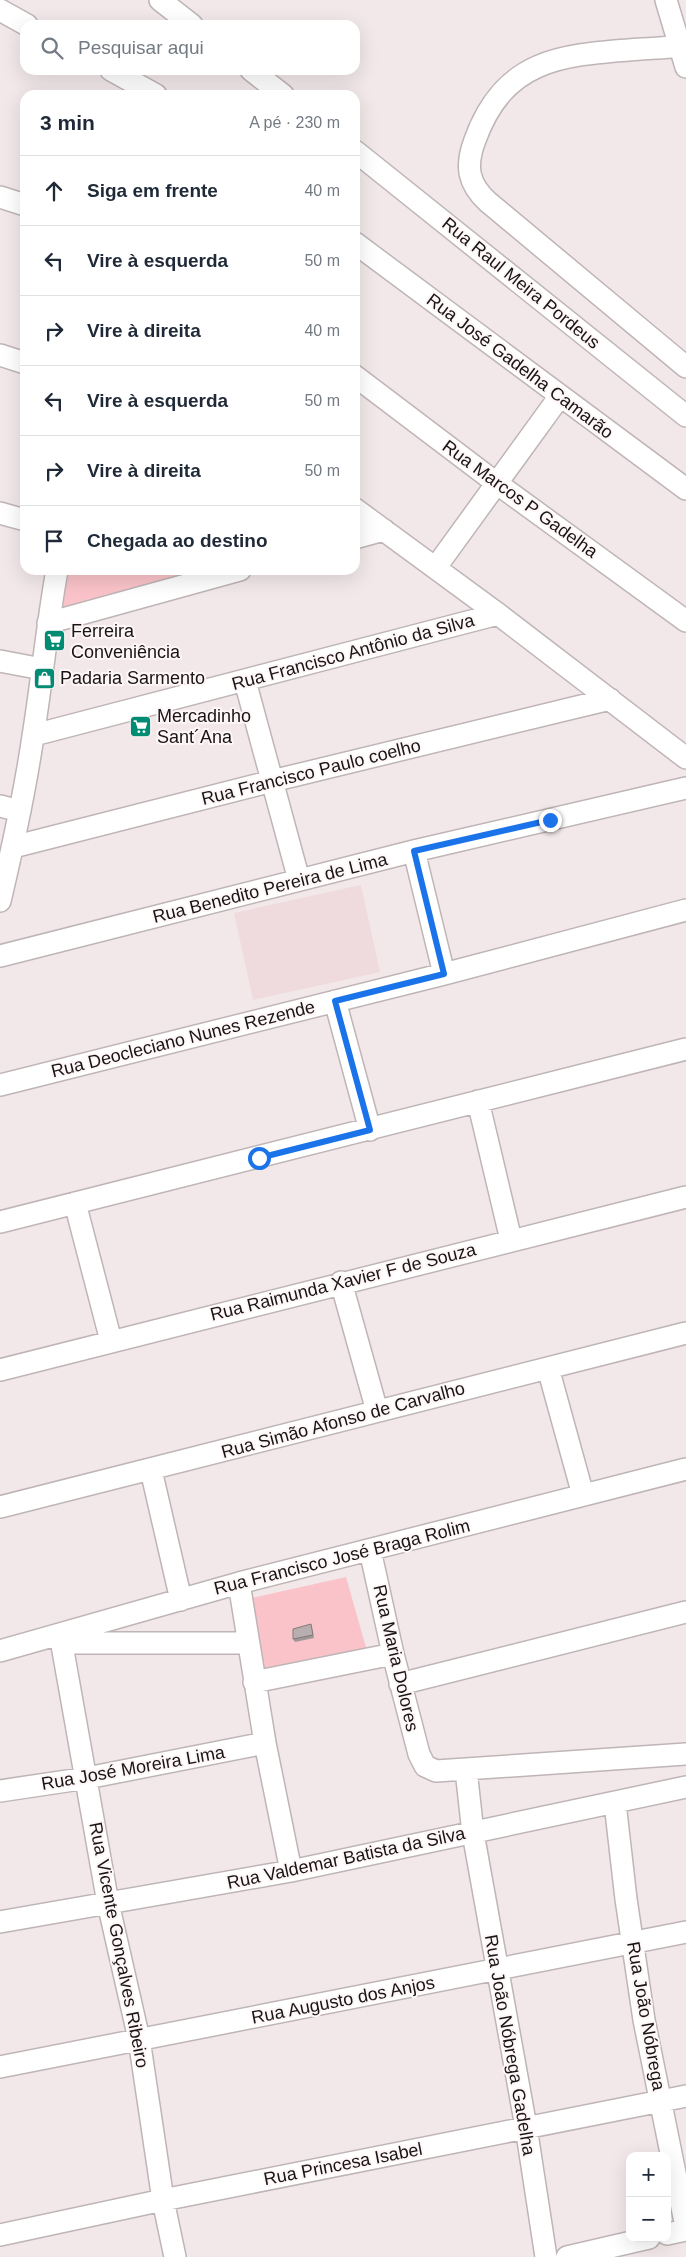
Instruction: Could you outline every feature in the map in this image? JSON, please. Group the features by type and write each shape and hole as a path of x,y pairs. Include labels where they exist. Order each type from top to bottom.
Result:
{"street":[{"path":"160,0 186,20"},
{"path":"666,0 684,45 686,67"},
{"path":"0,10 20,21"},
{"path":"684,45 589,53 562,58 539,66 516,79 497,96 484,118 474,143 470,164 472,185 488,202 686,367"},
{"path":"120,75 147,90"},
{"path":"257,75 277,90"},
{"name":"Rua Raul Meira Pordeus","path":"360,154 686,416"},
{"path":"0,198 20,204"},
{"name":"Rua José Gadelha Camarão","path":"360,247 686,489"},
{"path":"0,355 20,361"},
{"name":"Rua Marcos P Gadelha","path":"360,380 495,482 686,621"},
{"path":"436,567 495,482 560,396"},
{"path":"0,512 20,518"},
{"path":"360,513 436,567 686,758"},
{"path":"360,537 384,530"},
{"path":"0,901 13,847 10,808 34,735 56,575"},
{"path":"48,623 222,575"},
{"name":"Rua Francisco Antônio da Silva","path":"34,735 498,614"},
{"path":"0,661 42,669"},
{"path":"246,681 299,880"},
{"name":"Rua Francisco Paulo coelho","path":"13,847 272,781 610,699"},
{"name":"Rua Benedito Pereira de Lima","path":"0,956 414,851 686,788"},
{"path":"414,851 444,974"},
{"name":"Rua Deocleciano Nunes Rezende","path":"0,1085 444,974 686,910"},
{"path":"335,1001 370,1130"},
{"path":"0,1222 686,1049"},
{"path":"478,1101 511,1240"},
{"name":"Rua Raimunda Xavier F de Souza","path":"0,1370 342,1282 686,1197"},
{"path":"75,1203 110,1341"},
{"path":"342,1282 377,1411"},
{"name":"Rua Simão Afonso de Carvalho","path":"0,1507 686,1333"},
{"path":"548,1368 583,1495"},
{"path":"151,1470 181,1600"},
{"name":"Rua Francisco José Braga Rolim","path":"0,1651 61,1638 239,1583 686,1470"},
{"name":"Rua Maria Dolores","path":"370,1550 400,1684 419,1754 425,1766 436,1771 466,1770"},
{"path":"239,1583 247,1643 265,1743 291,1871"},
{"path":"400,1684 686,1612"},
{"path":"61,1638 247,1643"},
{"name":"Rua Vicente Gonçalves Ribeiro","path":"61,1638 108,1903 139,2039 163,2200 174,2257"},
{"path":"254,1682 393,1654"},
{"name":"Rua José Moreira Lima","path":"0,1791 87,1778 265,1743"},
{"path":"466,1770 686,1754"},
{"name":"Rua Valdemar Batista da Silva","path":"0,1922 291,1871 473,1833 466,1770"},
{"path":"473,1833 686,1787"},
{"name":"Rua João Nóbrega","path":"615,1803 632,1944 644,2020 662,2101 686,2228"},
{"name":"Rua João Nóbrega Gadelha","path":"473,1833 526,2127 546,2257"},
{"name":"Rua Augusto dos Anjos","path":"0,2068 139,2039 497,1971 686,1932"},
{"name":"Rua Princesa Isabel","path":"0,2235 163,2200 686,2096"},
{"path":"671,2233 686,2228"},
{"path":"567,2257 633,2242"}],"shaded area":[{"path":"59,575 230,575 50,622"},
{"path":"361,885 380,972 253,1000 234,913"},
{"path":"346,1577 367,1651 254,1674 243,1600"}],"building":[{"path":"311,1624 313,1635 293,1639 293,1629"}],"place":[{"name":"Ferreira Conveniência","path":"55,641"},
{"name":"Padaria Sarmento","path":"44,678"},
{"name":"Mercadinho Sant´Ana","path":"141,726"}],"route":[{"path":"259,1158 370,1130 335,1001 444,974 414,851 550,820"}]}
